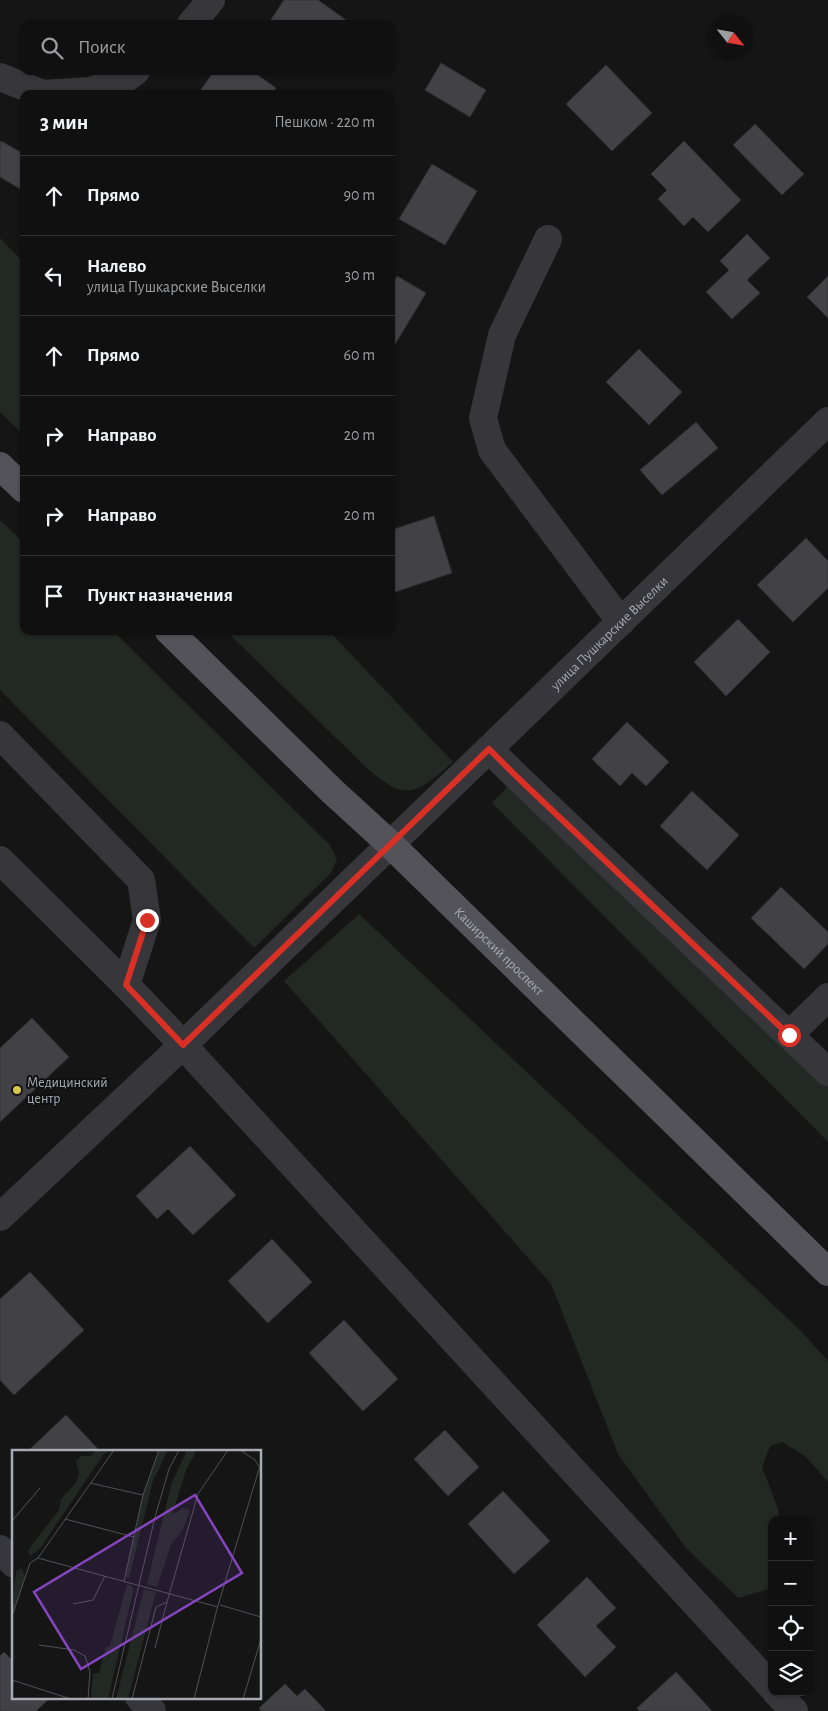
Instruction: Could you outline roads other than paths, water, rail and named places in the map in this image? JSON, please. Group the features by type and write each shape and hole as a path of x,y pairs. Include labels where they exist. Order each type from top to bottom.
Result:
{"main road":[{"path":"0,466 20,485"},
{"name":"Каширский проспект","path":"173,635 828,1272"}],"street":[{"path":"194,20 210,0"},
{"path":"92,90 124,80 131,75"},
{"path":"0,77 33,90"},
{"path":"548,239 502,335 483,418 492,450 620,622"},
{"name":"улица Пушкарские Выселки","path":"0,1217 183,1045 828,422"},
{"path":"0,735 141,880 147,920 126,985"},
{"path":"489,749 828,1072"},
{"path":"0,860 126,985 183,1045 768,1683"},
{"path":"789,1035 828,996"},
{"path":"0,1549 12,1562"},
{"path":"780,1696 794,1711"},
{"path":"140,1698 152,1711"}],"place":[{"name":"Медицинский центр","path":"17,1090"}]}
